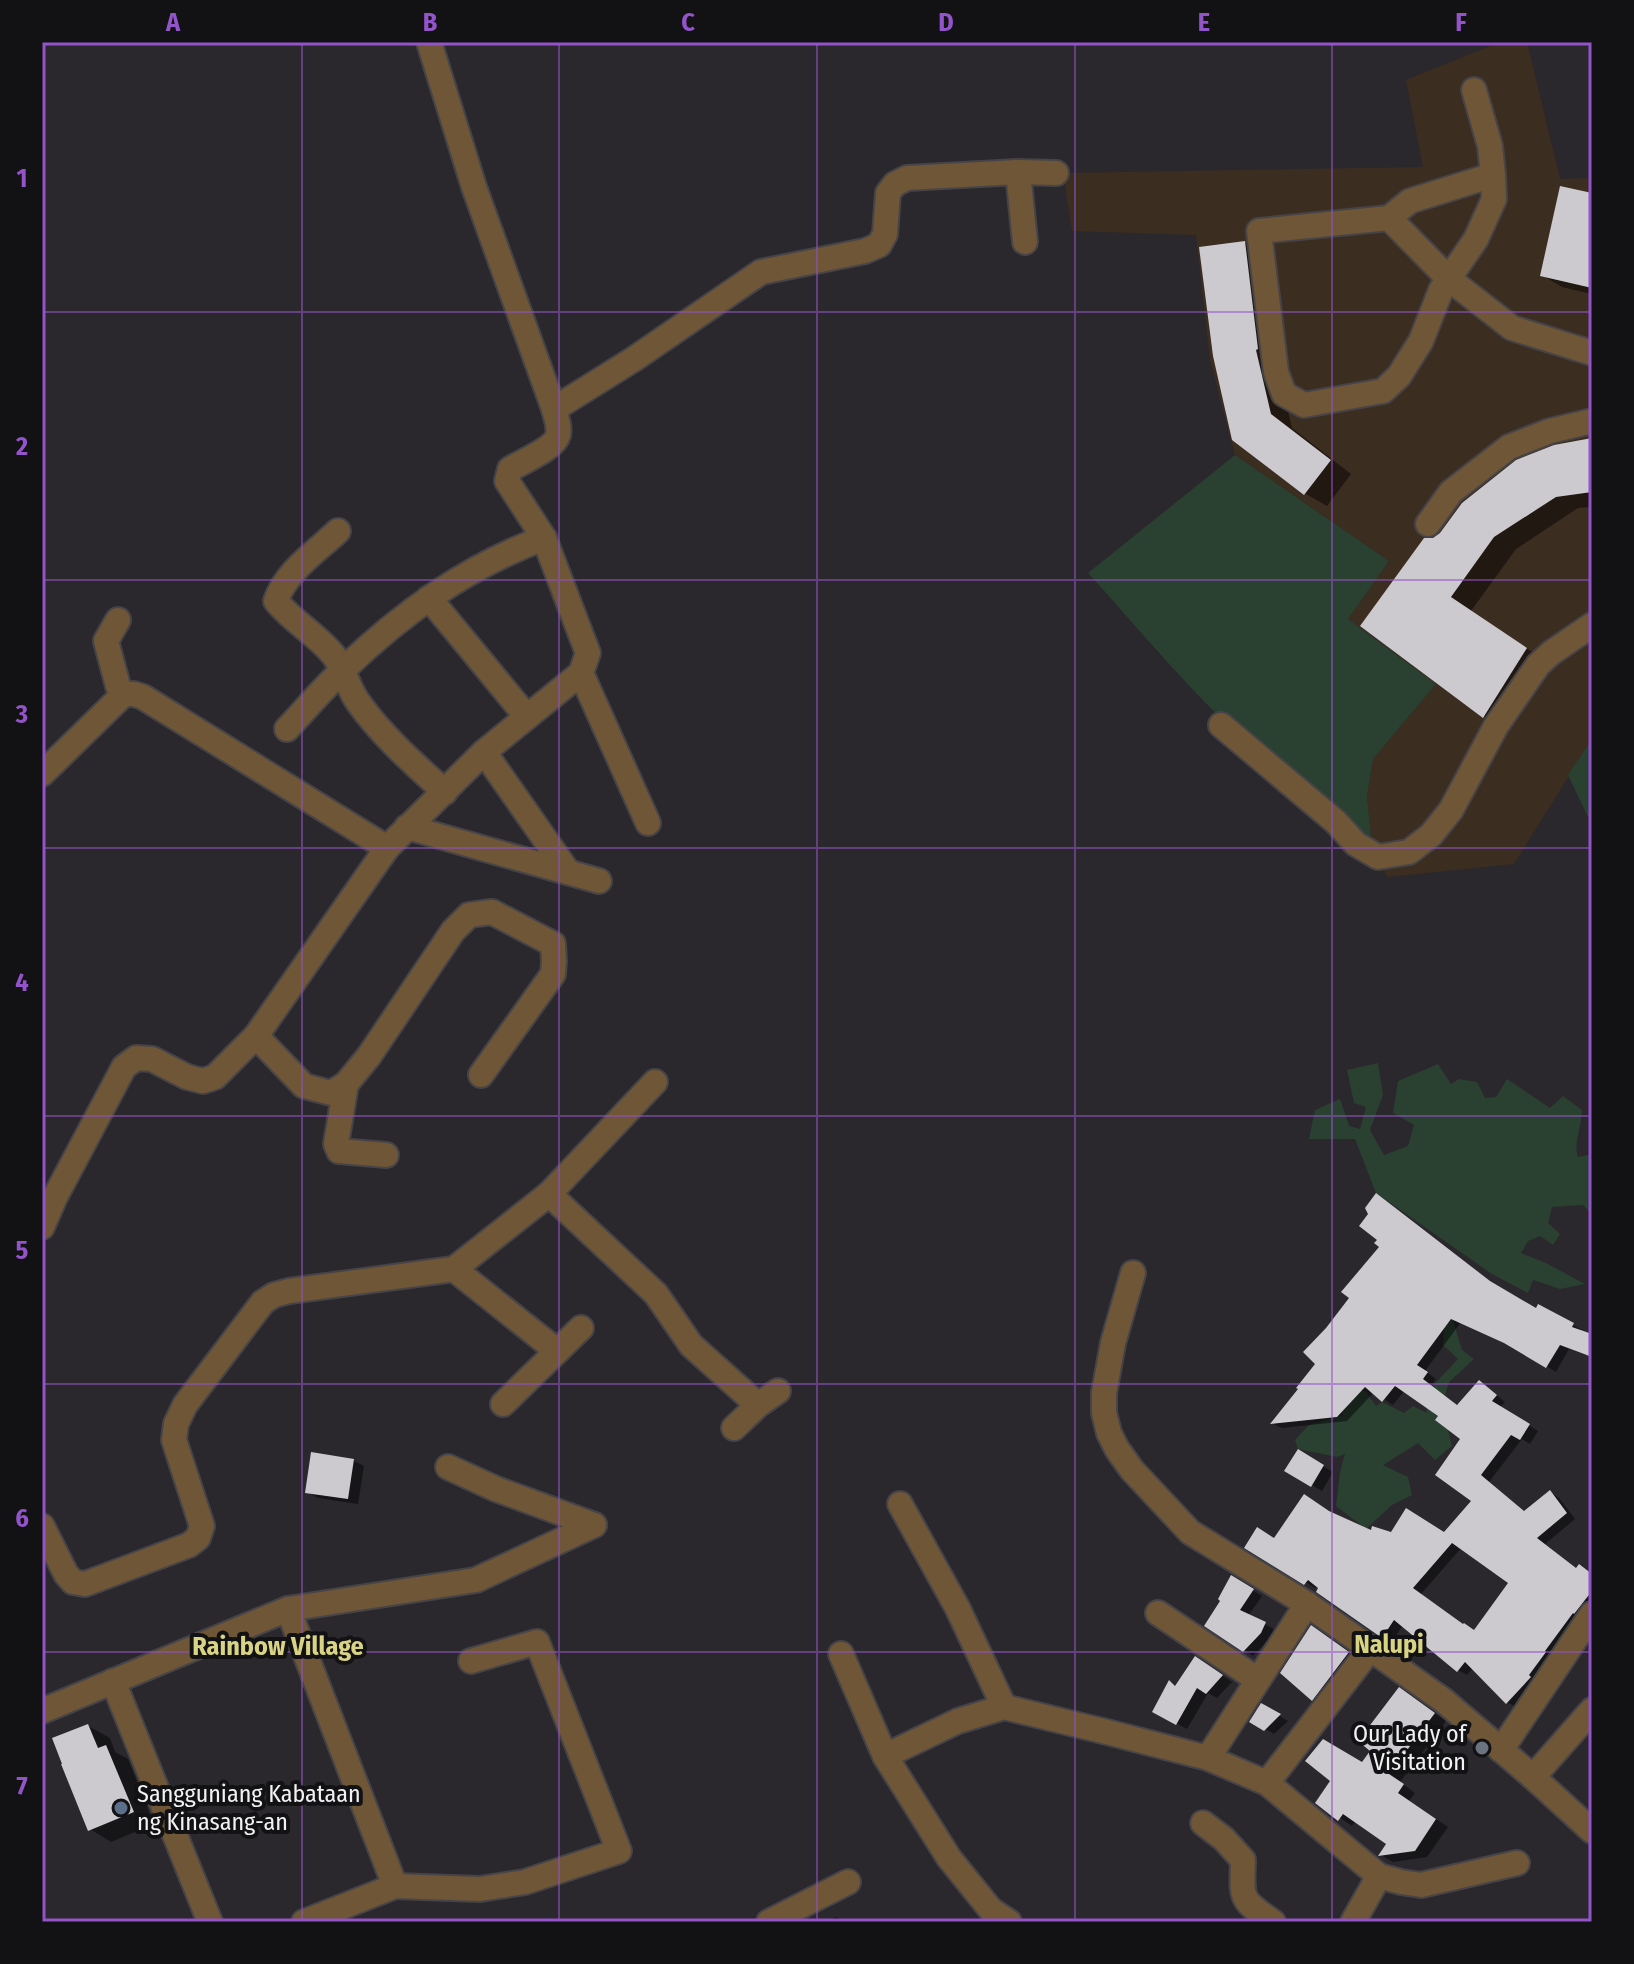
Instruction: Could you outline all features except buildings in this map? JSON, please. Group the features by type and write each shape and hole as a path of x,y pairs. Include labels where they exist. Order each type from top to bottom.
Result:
{"street":[{"path":"42,1227 124,1067 136,1058 152,1059 187,1077 203,1081 215,1077 256,1036 387,848 484,752 581,673 588,653 544,538 507,481 510,469 554,443 558,426 474,187 429,42"},
{"path":"1474,90 1490,146 1493,175 1494,199 1476,239 1441,290 1421,341 1399,376 1383,391 1304,405 1284,394 1276,372 1259,231 1389,218 1410,201 1493,175"},
{"path":"1018,172 1025,242"},
{"path":"554,409 634,359 761,272 865,251 879,245 885,234 888,193 895,184 907,178 1056,173"},
{"path":"1389,218 1449,279 1512,328 1592,353"},
{"path":"1428,524 1451,492 1509,447 1550,431 1592,421"},
{"path":"338,531 284,584 276,601 329,651 342,670 349,688 369,715 409,760 445,792"},
{"path":"287,729 342,670 415,608 483,564 544,538"},
{"path":"429,598 527,717"},
{"path":"118,620 106,641 118,686 124,694"},
{"path":"1221,725 1336,822 1356,844 1378,857 1409,852 1431,835 1451,810 1496,726 1538,665 1592,625"},
{"path":"581,673 648,823"},
{"path":"42,774 124,694 134,694 387,848"},
{"path":"484,752 568,872"},
{"path":"407,827 599,881"},
{"path":"256,1036 304,1086 331,1093 346,1084 369,1056 453,931 469,915 492,912 553,944 554,961 553,974 481,1075"},
{"path":"42,1526 66,1574 73,1582 85,1584 189,1545 198,1538 202,1526 174,1440 176,1424 185,1405 263,1302 289,1291 454,1269 549,1194 655,1082"},
{"path":"346,1084 336,1144 339,1151 386,1155"},
{"path":"549,1194 656,1294 691,1345 758,1405"},
{"path":"454,1269 557,1351"},
{"path":"1133,1273 1113,1343 1104,1393 1109,1433 1132,1470 1190,1532 1307,1604 1443,1700 1592,1831"},
{"path":"503,1404 581,1328"},
{"path":"734,1428 778,1391"},
{"path":"42,1711 288,1609 476,1580 594,1525 496,1489 448,1467"},
{"path":"900,1504 958,1609 1004,1707"},
{"path":"1208,1758 1307,1604"},
{"path":"288,1609 395,1886"},
{"path":"1158,1613 1258,1680"},
{"path":"1501,1750 1592,1614"},
{"path":"304,1922 395,1886 480,1889 525,1882 619,1851 537,1642 471,1661"},
{"path":"1267,1783 1371,1648"},
{"path":"841,1654 885,1756 949,1858 991,1910 1009,1922"},
{"path":"113,1681 210,1922"},
{"path":"885,1756 958,1721 1004,1707 1208,1758 1267,1783 1379,1876 1421,1885 1517,1863"},
{"path":"1533,1777 1592,1710"},
{"path":"1203,1823 1224,1839 1243,1860 1242,1894 1253,1908 1273,1922"},
{"path":"1353,1922 1379,1876"},
{"path":"769,1922 848,1882"}],"shaded area":[{"path":"1500,42 1527,42 1560,179 1592,178 1592,739 1514,864 1387,877 1371,837 1367,796 1373,759 1436,684 1348,619 1389,561 1235,455 1210,360 1196,235 1072,231 1063,173 1423,167 1406,80"}],"green space":[{"path":"1235,455 1389,561 1348,619 1436,684 1373,759 1367,796 1371,837 1248,743 1186,682 1088,573"},
{"path":"1592,739 1592,822 1568,775"},
{"path":"1378,1063 1383,1095 1370,1130 1384,1155 1408,1146 1414,1125 1393,1113 1398,1081 1438,1064 1451,1084 1459,1079 1477,1082 1485,1098 1496,1097 1507,1079 1550,1108 1563,1096 1582,1110 1577,1152 1578,1157 1592,1154 1592,1214 1583,1205 1552,1207 1548,1223 1560,1234 1553,1245 1540,1236 1528,1241 1521,1253 1585,1284 1560,1289 1533,1280 1528,1293 1492,1274 1376,1193 1355,1139 1309,1139 1315,1110 1340,1099 1349,1126 1360,1129 1366,1107 1354,1103 1347,1070"},
{"path":"1452,1317 1462,1350 1474,1359 1449,1382 1442,1405 1452,1446 1435,1460 1418,1443 1383,1465 1408,1477 1412,1495 1392,1505 1366,1529 1336,1506 1345,1454 1337,1457 1298,1449 1295,1440 1309,1425 1343,1415 1334,1400 1343,1391 1365,1391 1376,1406 1382,1402 1404,1413 1413,1406 1427,1413 1425,1394 1458,1359 1443,1345 1444,1322"}],"place":[{"name":"Our Lady of Visitation","path":"1482,1748"},
{"name":"Sangguniang Kabataan ng Kinasang-an","path":"121,1808"}],"district":[{"name":"Nalupi","path":"1389,1644"},
{"name":"Rainbow Village","path":"278,1646"}]}
